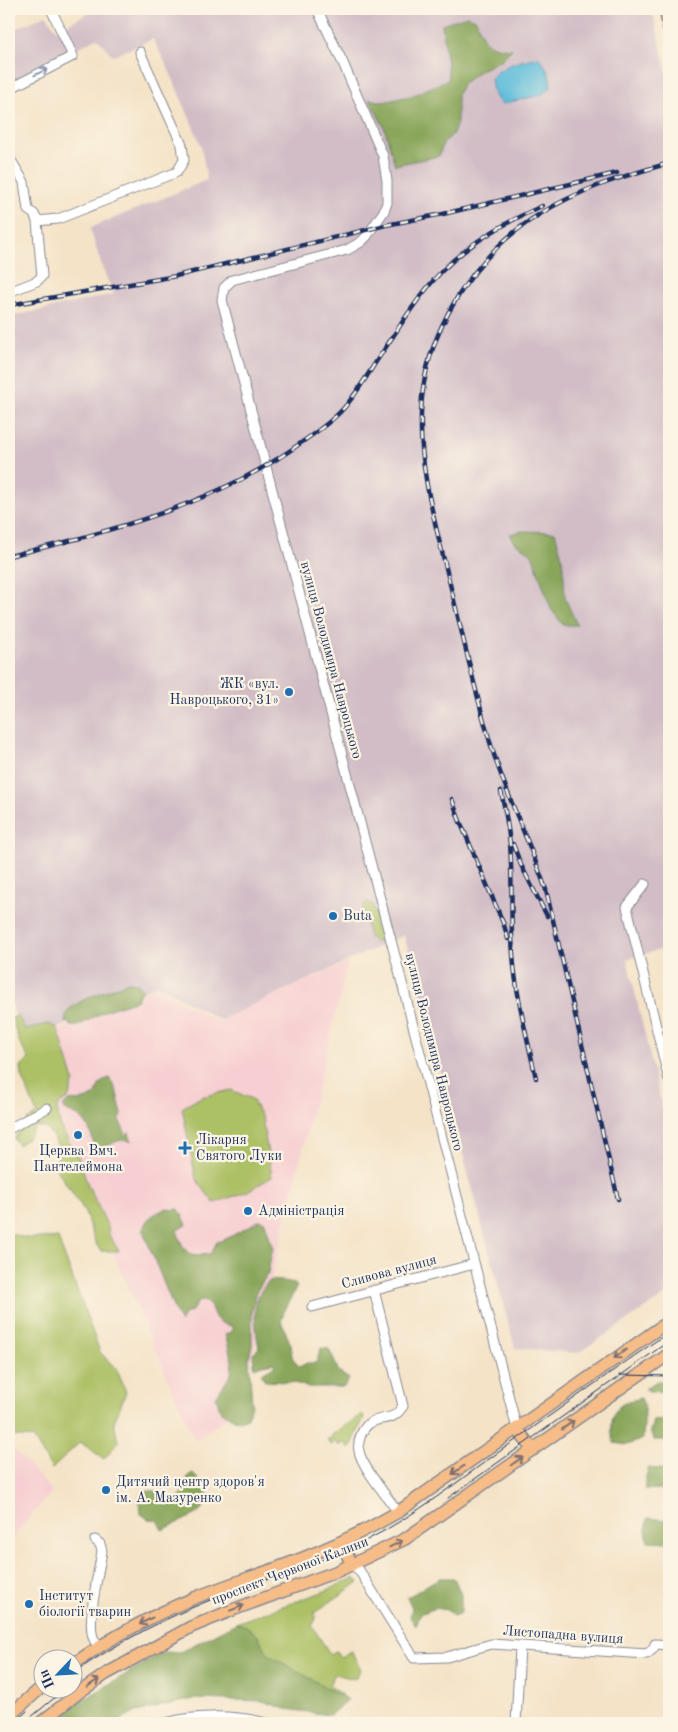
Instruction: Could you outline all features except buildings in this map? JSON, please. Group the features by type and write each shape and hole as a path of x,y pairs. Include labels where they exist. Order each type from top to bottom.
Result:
{"main road":[{"path":"665,9 669,28"},
{"name":"проспект Червоної Калини","path":"82,1658 162,1613 190,1600 303,1558 340,1542 398,1512 669,1321"},
{"name":"проспект Червоної Калини","path":"40,1723 106,1674 191,1627 352,1565 405,1539 669,1354"},
{"path":"517,1429 533,1450"},
{"path":"340,1542 352,1565"},
{"path":"9,1716 32,1696"}],"street":[{"path":"9,89 73,56 51,9"},
{"name":"вулиця Володимира Навроцького","path":"317,9 343,63 383,156 387,181 387,203 384,211 367,236 356,246 323,258 232,280 224,288 222,300 517,1429"},
{"path":"37,220 58,219 176,172 184,160 182,145 140,52"},
{"path":"9,157 24,182 28,210 34,214 37,220 42,276 37,281 9,292"},
{"path":"645,884 627,907 669,1080"},
{"path":"9,1129 47,1108"},
{"name":"Сливова вулиця","path":"312,1306 474,1264"},
{"path":"374,1290 403,1406 397,1414 370,1423 359,1440 359,1453 398,1512"},
{"path":"95,1540 100,1544 102,1551 91,1617 93,1638 98,1648"},
{"name":"Листопадна вулиця","path":"352,1565 359,1570 366,1580 414,1658 447,1657 491,1644 646,1654 653,1649 655,1644 669,1645"},
{"path":"516,1723 520,1647"},
{"path":"165,1723 191,1718 210,1717 230,1717 267,1723"}],"shaded area":[{"path":"86,9 652,9 669,82 669,947 627,959 669,1136 669,1293 578,1353 515,1348 404,935 220,1020 157,985 25,1042 9,997 9,317 114,294 103,270 90,228 207,180 201,145 169,70 153,39 113,56 97,38 9,82 9,32 46,15 57,30 88,13"},
{"name":"Лікарня Святого Луки","path":"348,962 240,1408 195,1441 23,1045 154,987 217,1021"},
{"path":"9,1444 52,1491 9,1542"}],"green space":[{"path":"467,16 476,19 481,34 491,45 512,49 501,60 481,70 463,83 457,95 457,123 453,134 443,144 439,156 395,165 384,127 369,99 384,102 414,95 449,79 442,24"},
{"path":"523,531 555,532 563,561 565,598 577,625 563,625 551,609 532,554 513,541 510,534"},
{"path":"368,902 373,905 382,939 378,943 369,937 363,909"},
{"path":"128,982 134,982 143,991 139,994 137,1000 107,1010 78,1026 70,1026 69,1023 65,1022 68,1011 77,1004"},
{"path":"17,1016 26,1030 48,1024 57,1028 59,1032 74,1081 68,1099 59,1104 57,1109 61,1128 78,1156 88,1185 108,1227 109,1235 119,1251 101,1251 96,1244 84,1210 55,1167 59,1150 48,1130 42,1127 35,1127 27,1139 18,1145 14,1139 27,1120 37,1114 22,1076 21,1067 29,1059 20,1044 12,1018"},
{"path":"109,1078 116,1089 122,1114 119,1120 127,1136 129,1132 131,1141 119,1141 99,1148 94,1146 90,1132 83,1120 63,1107 70,1101 85,1100 96,1095 100,1084"},
{"path":"231,1090 252,1099 262,1118 272,1177 246,1192 214,1203 196,1179 182,1108 201,1097"},
{"path":"167,1208 172,1210 178,1209 183,1216 187,1225 177,1230 179,1238 188,1252 196,1255 210,1254 217,1242 260,1220 265,1222 273,1248 268,1273 257,1291 252,1313 252,1345 249,1358 252,1404 248,1418 239,1421 221,1412 216,1397 231,1374 232,1361 225,1334 231,1332 232,1326 219,1322 210,1304 200,1300 190,1313 187,1312 181,1323 143,1231 148,1219"},
{"path":"9,1233 25,1238 58,1238 100,1352 117,1370 126,1392 114,1422 118,1442 104,1459 80,1442 52,1469 33,1438 12,1436 9,1426"},
{"path":"271,1280 288,1282 297,1286 281,1321 291,1345 292,1357 299,1367 307,1363 316,1363 321,1348 329,1349 339,1372 349,1379 344,1387 308,1387 291,1382 265,1381 261,1373 275,1366 274,1363 254,1368 253,1353 259,1348 255,1321 256,1302 259,1294"},
{"path":"657,1381 669,1382 669,1392 649,1391 645,1388"},
{"path":"641,1398 644,1412 643,1439 627,1445 614,1443 612,1420 616,1410 627,1402"},
{"path":"362,1414 364,1417 351,1447 348,1447 345,1442 339,1446 336,1441 331,1445 327,1440 332,1435"},
{"path":"653,1420 669,1421 669,1440 654,1440 650,1432"},
{"path":"648,1468 669,1470 669,1490 645,1489"},
{"path":"193,1473 212,1499 195,1515 162,1530 157,1520 148,1519 140,1513 139,1499 143,1491 156,1491 167,1507 182,1494 188,1476"},
{"path":"648,1518 669,1520 669,1542 648,1541 646,1530"},
{"path":"354,1578 359,1582 314,1613 316,1619 312,1626 330,1654 336,1651 340,1657 351,1651 361,1669 355,1679 335,1674 329,1685 348,1700 269,1655 257,1635 246,1626 236,1623 325,1591"},
{"path":"440,1578 454,1578 461,1594 461,1613 453,1616 447,1610 436,1608 420,1614 416,1626 410,1617 412,1608 407,1597"},
{"path":"236,1623 246,1626 257,1635 269,1655 348,1700 330,1715 286,1709 263,1701 194,1699 136,1712 115,1723 53,1723 73,1706 148,1661 166,1652 178,1653"}],"water":[{"path":"538,57 548,71 551,87 541,95 501,104 494,92 491,78 507,66"}],"tram line":[{"path":"82,1667 128,1639 166,1619 226,1594 333,1556 403,1520 669,1332"},
{"path":"448,1498 669,1341"},
{"path":"619,1375 669,1376"},
{"path":"24,1723 52,1700"},
{"path":"14,1723 27,1711"}],"railway":[{"path":"618,1199 546,890 496,761 473,681 425,475 421,413 424,383 431,354 442,326 456,299 473,274 493,251 516,231 555,205 617,179 666,164"},
{"path":"9,305 176,276 386,225 443,214 617,173"},
{"path":"9,556 163,513 237,482 272,462 320,429 343,409 360,387 419,298 442,271 476,242 515,219 542,206"},
{"path":"501,791 510,844 514,970 536,1078"},
{"path":"452,799 508,939"},
{"path":"513,844 521,865 547,916"}],"place":[{"name":"ЖК «вул. Навроцького, 31»","path":"289,692"},
{"name":"Buta","path":"333,916"},
{"name":"Церква Вмч. Пантелеймона","path":"78,1135"},
{"name":"Лікарня Святого Луки","path":"185,1148"},
{"name":"Адміністрація","path":"248,1211"},
{"name":"Дитячий центр здоров'я ім. А. Мазуренко","path":"106,1490"},
{"name":"Інститут біології тварин","path":"29,1604"}]}
